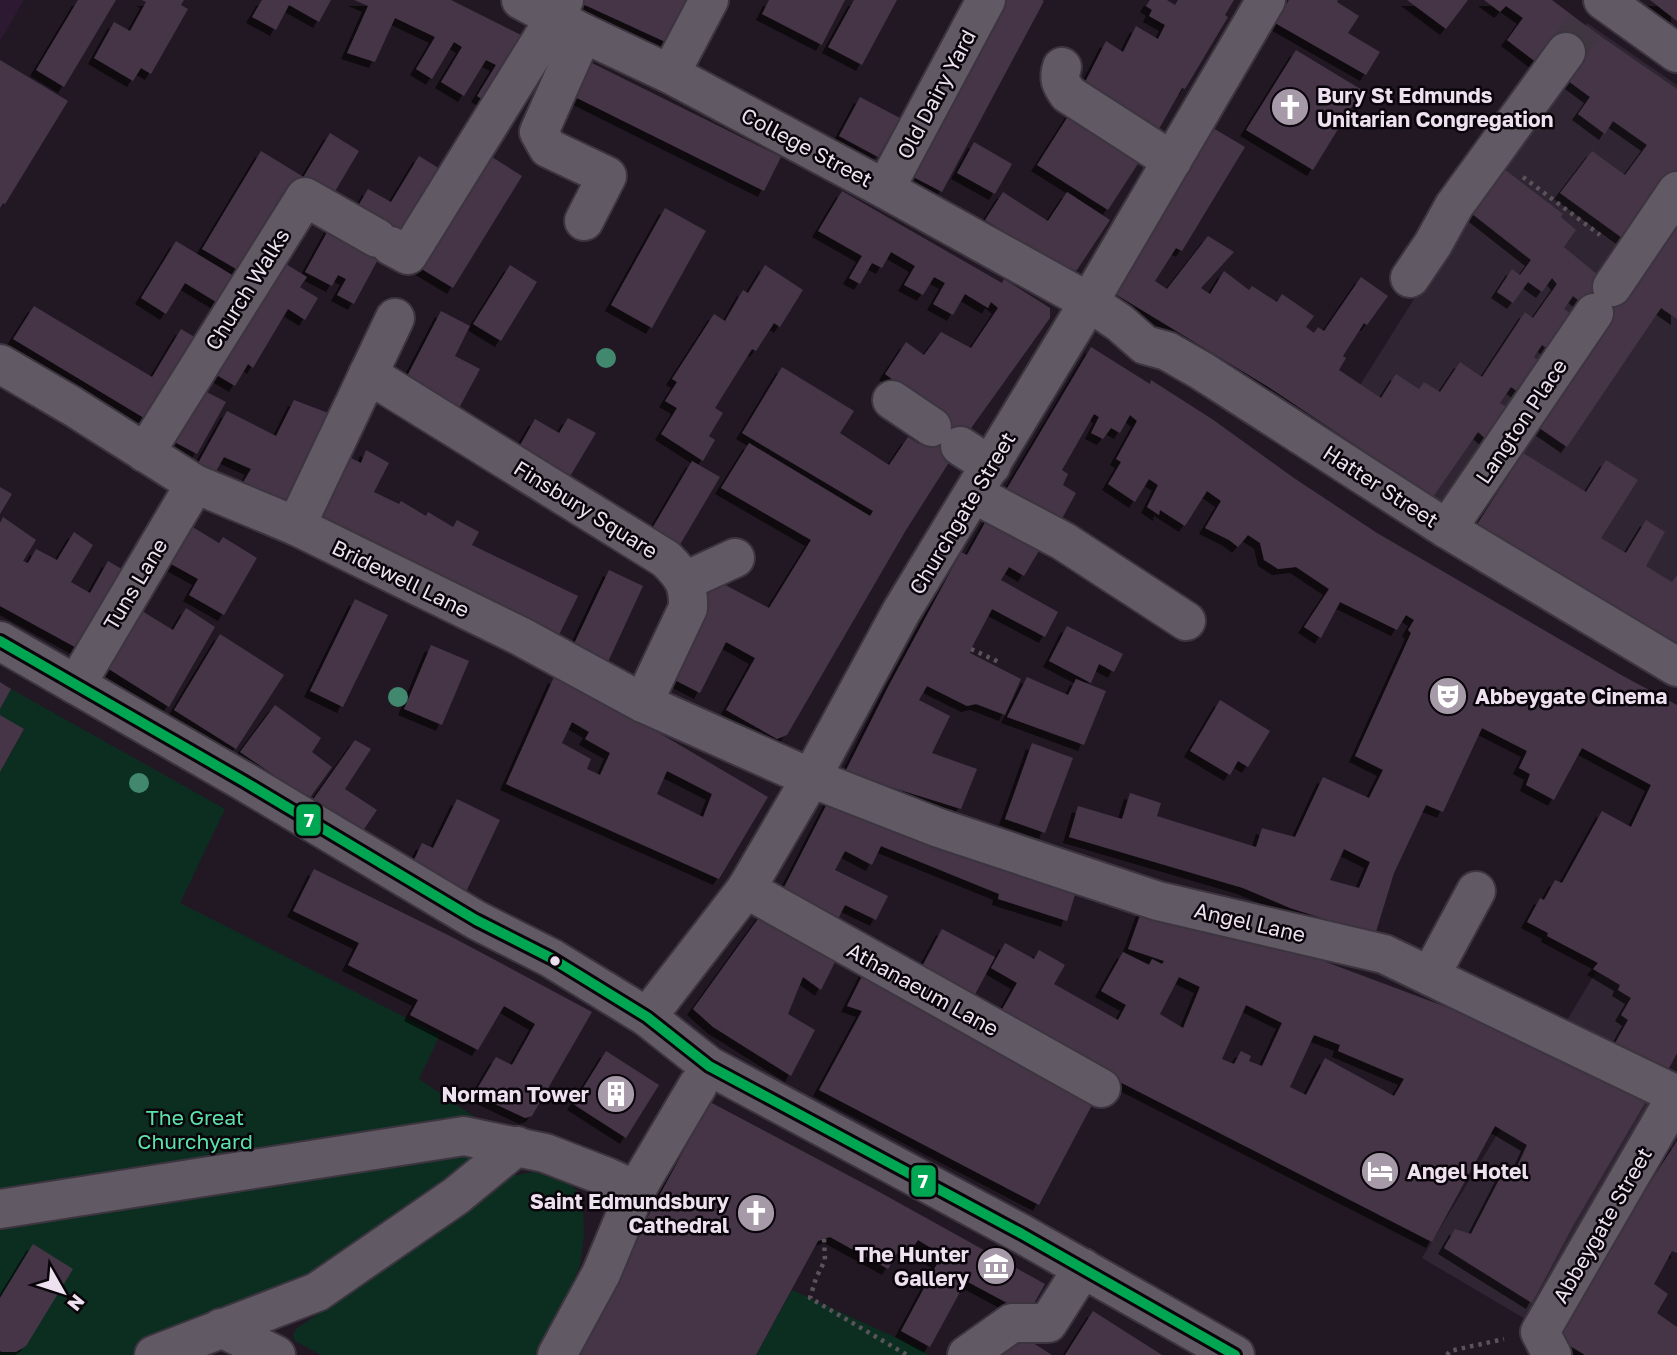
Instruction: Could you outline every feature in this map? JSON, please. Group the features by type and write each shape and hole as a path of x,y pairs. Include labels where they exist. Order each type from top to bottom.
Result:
{"street":[{"name":"College Street","path":"521,0 567,17 1089,302"},
{"path":"670,74 709,0"},
{"name":"Old Dairy Yard","path":"885,189 986,0"},
{"name":"Churchgate Street","path":"647,1017 746,889 811,778 901,612 964,458 1089,302 1266,0"},
{"path":"567,17 539,132 548,148 607,177 583,221"},
{"name":"Church Walks","path":"145,453 305,197 408,256 567,17"},
{"path":"1410,278 1454,206 1589,19 1677,53"},
{"path":"1062,67 1059,75 1061,84 1068,94 1171,161"},
{"name":"Langton Place","path":"1447,529 1677,191"},
{"name":"Hatter Street","path":"1089,302 1120,323 1145,345 1167,351 1202,371 1447,529 1677,667"},
{"path":"296,526 395,318"},
{"name":"Bridewell Lane","path":"0,364 195,484 296,526 520,636 643,703 811,778"},
{"name":"Finsbury Square","path":"368,374 666,559 685,581"},
{"path":"892,400 1063,541 1186,621"},
{"name":"Tuns Lane","path":"76,685 195,484"},
{"path":"643,703 688,608 685,581 736,558"},
{"path":"0,641 245,782 476,920 551,958 647,1017 709,1066 1022,1234 1234,1355"},
{"name":"Angel Lane","path":"811,778 939,828 1158,901 1384,954 1677,1095"},
{"name":"Athanaeum Lane","path":"746,889 1101,1088"},
{"path":"1430,976 1476,891"},
{"path":"557,1355 601,1273 636,1190 698,1085"},
{"name":"Abbeygate Street","path":"1546,1343 1677,1095"},
{"path":"0,1209 464,1136 545,1153 636,1190"},
{"path":"154,1355 317,1292 456,1196 517,1146"},
{"path":"967,1355 1012,1323 1048,1323 1083,1268"},
{"path":"222,1328 276,1355"}],"path":[{"path":"1492,154 1612,286"},
{"path":"971,649 1000,663"},
{"path":"824,1239 825,1260 810,1298 907,1355"},
{"path":"1447,1355 1450,1351 1546,1343"}],"shaded area":[{"path":"0,0 24,0 0,41"},
{"path":"1587,23 1677,85 1677,655 1330,433"},
{"path":"1677,838 1677,1054 1667,1072 1564,1025"},
{"path":"1551,1046 1653,1096 1527,1320 1422,1258"}],"green space":[{"name":"The Great Churchyard","path":"11,689 225,809 180,903 440,1035 419,1079 517,1146 456,1196 177,1355 0,1355 0,772 24,730 0,715 0,709"},
{"path":"533,1172 567,1181 577,1191 583,1211 584,1235 580,1265 543,1355 321,1355 295,1341 293,1335 296,1329 458,1219 473,1207 484,1192 511,1176"},
{"path":"792,1290 923,1350 928,1355 756,1355"}],"building":[{"path":"78,0 116,0 64,87 36,70"},
{"path":"142,0 184,0 181,5 188,9 151,74 141,68 133,81 94,58 114,22 130,31 146,2"},
{"path":"262,0 331,0 319,22 289,5 276,30 252,17"},
{"path":"354,0 451,0 529,39 490,104 477,96 496,65 486,60 464,96 441,82 462,47 454,42 432,79 416,69 435,37 395,18 375,62 347,53 368,6"},
{"path":"574,0 693,0 672,45"},
{"path":"769,0 845,0 822,45 762,14"},
{"path":"854,0 897,0 862,65 828,47"},
{"path":"997,0 1044,1 942,192 904,172"},
{"path":"1150,0 1167,0 1175,5 1178,0 1234,0 1225,15 1228,17 1155,136 1082,88 1106,41 1123,52 1136,26 1158,39 1165,25 1149,16 1152,10 1146,6"},
{"path":"1289,0 1338,0 1337,2 1359,16 1348,33 1380,52 1366,75 1275,23"},
{"path":"1407,0 1468,0 1446,29"},
{"path":"1484,0 1552,0 1677,89 1677,169 1625,240 1560,193 1592,151 1625,175 1647,145 1613,121 1605,134 1578,114 1590,97 1560,75 1541,66 1507,40 1523,18 1506,6 1500,12"},
{"path":"1650,0 1677,0 1677,21"},
{"path":"1296,50 1362,90 1313,170 1246,130"},
{"path":"0,60 68,101 0,208"},
{"path":"590,62 781,157 764,191 573,96"},
{"path":"860,97 900,118 878,157 839,136"},
{"path":"1072,110 1143,156 1108,210 1037,165"},
{"path":"1213,128 1245,147 1182,251 1176,248 1155,281 1167,289 1208,236 1234,252 1201,288 1210,294 1224,271 1249,290 1252,286 1277,302 1282,294 1314,316 1306,327 1314,333 1318,327 1324,331 1361,277 1388,296 1367,325 1364,323 1343,356 1346,358 1339,370 1381,398 1396,374 1419,389 1424,382 1440,392 1460,362 1482,377 1525,312 1533,318 1557,284 1552,278 1542,292 1528,282 1513,303 1497,292 1512,269 1520,275 1531,260 1471,213 1504,169 1563,214 1561,217 1576,230 1564,247 1621,294 1677,215 1677,319 1661,308 1567,447 1535,425 1605,321 1573,296 1564,309 1576,317 1552,352 1542,345 1534,357 1542,363 1521,394 1511,387 1500,403 1510,409 1488,441 1478,432 1433,497 1270,388 1117,295 1114,289"},
{"path":"330,133 359,151 331,198 301,181"},
{"path":"974,142 1012,164 995,194 957,173"},
{"path":"261,151 302,176 243,273 202,249"},
{"path":"484,152 522,176 453,288 415,265"},
{"path":"419,156 445,172 403,242 354,213 368,189 391,202"},
{"path":"842,191 1002,283 1004,279 1050,308 1050,318 969,431 906,530 787,735 777,739 726,710 755,658 726,642 700,693 663,674 710,577 769,608 811,540 721,488 749,443 870,516 873,511 742,433 782,367 854,411 840,433 889,465 908,437 919,444 941,415 885,374 906,342 924,355 941,332 971,348 998,308 991,302 988,308 965,294 953,315 933,304 945,283 934,277 923,295 904,285 915,266 891,252 882,268 872,263 860,284 849,278 862,256 818,231"},
{"path":"1003,192 1048,221 1067,192 1110,220 1077,270 1070,272 985,220"},
{"path":"665,208 706,231 652,328 611,305"},
{"path":"331,225 382,252 354,304 337,295 346,279 338,275 332,286 305,272"},
{"path":"176,241 237,278 221,305 185,283 166,314 141,298"},
{"path":"273,256 307,277 300,287 318,298 305,320 288,309 253,368 248,364 235,386 210,371"},
{"path":"510,265 537,282 501,341 473,324"},
{"path":"765,265 803,290 780,327 774,323 756,351 752,349 715,408 723,413 709,436 715,440 703,461 661,434 677,408 665,401 677,382 672,379 714,314 725,321 743,290 748,293"},
{"path":"34,306 152,377 181,329 198,339 149,421 13,339"},
{"path":"441,311 470,326 455,356 480,369 458,410 404,382"},
{"path":"1091,347 1150,384 1151,380 1212,419 1377,533 1677,705 1677,1053 1669,1068 1654,1066 1614,1045 1628,1020 1621,1015 1631,998 1618,990 1620,985 1593,969 1598,963 1547,936 1548,933 1527,922 1540,898 1544,900 1555,880 1562,883 1602,811 1631,827 1651,785 1582,748 1554,800 1526,785 1530,774 1519,768 1527,751 1482,728 1443,812 1426,805 1394,873 1375,935 1290,908 1243,888 1069,837 1078,806 1122,819 1130,793 1161,803 1157,816 1256,847 1262,828 1295,837 1323,777 1369,798 1383,770 1355,756 1411,633 1408,630 1414,620 1406,615 1397,630 1340,602 1321,638 1304,627 1329,589 1296,567 1278,569 1264,560 1260,543 1248,535 1238,547 1205,528 1221,501 1207,491 1185,526 1160,510 1159,515 1147,507 1158,485 1149,479 1135,502 1108,484 1121,462 1116,459 1137,421 1130,415 1120,433 1111,428 1103,439 1091,433 1099,417 1094,414 1062,470 1068,474 1063,485 1076,493 1059,524 1003,495","holes":["1344,849 1370,862 1359,888 1330,880"]},
{"path":"197,387 226,402 197,454 169,439"},
{"path":"294,400 336,416 292,508 242,484 251,469 224,457 215,473 197,465 227,411 276,436"},
{"path":"568,418 596,433 563,488 512,459 535,419 559,433"},
{"path":"366,450 389,463 374,492 399,504 401,501 426,516 428,512 453,527 457,520 479,532 472,545 578,596 557,639 307,515 349,457 361,463"},
{"path":"1523,453 1586,492 1606,460 1638,480 1601,538 1626,553 1646,520 1665,532 1646,566 1672,582 1677,575 1677,649 1476,526"},
{"path":"692,461 720,477 675,553 647,537"},
{"path":"0,487 12,494 0,514"},
{"path":"992,510 1040,549 1024,576 1009,567 1001,580 1058,612 1045,637 992,609 971,649 970,653 1021,679 1005,715 976,704 967,706 927,686 919,700 950,716 932,753 977,769 961,809 868,780 846,770 961,552 967,555"},
{"path":"3,517 36,540 23,561 28,563 36,549 57,560 74,532 93,545 71,582 90,593 108,561 130,574 84,652 0,606 0,523"},
{"path":"186,523 219,543 223,537 257,558 224,615 189,595 198,579 164,560"},
{"path":"609,570 643,586 607,664 572,648"},
{"path":"355,599 388,615 343,707 310,691"},
{"path":"137,608 173,630 186,608 215,627 169,707 104,666"},
{"path":"1067,626 1123,654 1114,672 1099,664 1091,683 1049,661"},
{"path":"220,634 284,675 236,749 174,710"},
{"path":"431,645 469,661 442,725 404,709"},
{"path":"554,677 649,727 768,797 719,879 506,784","holes":["572,722 589,732 585,739 610,753 600,775 587,769 591,759 562,743","667,771 712,794 703,817 657,794"]},
{"path":"1027,677 1068,695 1076,679 1106,691 1084,745 1007,717"},
{"path":"0,682 11,689 0,709"},
{"path":"1220,700 1270,731 1248,767 1238,761 1230,775 1190,751"},
{"path":"275,705 321,738 312,752 332,767 309,799 240,752"},
{"path":"0,715 24,729 0,772"},
{"path":"355,740 371,749 345,789 377,810 360,835 312,801"},
{"path":"1032,743 1073,758 1045,833 1005,819"},
{"path":"832,794 1077,888 1067,921 998,899 999,894 881,846 872,865 845,851 835,870 888,896 876,920 845,905 834,927 779,897"},
{"path":"457,799 500,820 466,892 411,866 422,843 433,848"},
{"path":"314,869 450,936 592,1012 532,1116 525,1118 474,1094 496,1057 512,1065 535,1024 504,1006 478,1050 410,1015 418,1000 348,965 359,943 293,911"},
{"path":"1143,907 1294,950 1513,1032 1649,1096 1574,1224 1532,1303 1444,1248 1455,1229 1471,1234 1506,1166 1515,1171 1527,1145 1495,1126 1432,1242 1110,1077 1000,1013 1017,983 991,968 1005,943 1034,959 1039,950 1065,965 1054,984 1118,1020 1126,1005 1101,991 1123,952 1149,965 1152,959 1162,964 1164,961 1128,949","holes":["1179,977 1200,987 1183,1028 1160,1014","1246,1005 1282,1023 1262,1066 1249,1061 1251,1056 1241,1051 1234,1064 1222,1059","1314,1035 1340,1045 1338,1051 1404,1079 1394,1096 1325,1058 1306,1095 1290,1087"]},
{"path":"763,912 837,958 821,990 803,977 788,1014 815,1030 791,1076 713,1027 693,1009"},
{"path":"942,929 995,957 972,1000 919,972"},
{"path":"865,970 1101,1088 1039,1205 819,1090 862,1011 847,1006"},
{"name":"Norman Tower","path":"606,1051 659,1085 626,1138 573,1104"},
{"name":"Saint Edmundsbury Cathedral","path":"710,1102 1045,1284 1028,1314 966,1281 930,1347 901,1331 938,1262 932,1259 936,1251 918,1240 910,1252 901,1247 888,1269 830,1237 818,1241 756,1355 573,1355"},
{"path":"1677,1141 1677,1253 1672,1251 1654,1284 1668,1294 1657,1313 1677,1327 1677,1355 1585,1355 1557,1338 1625,1221"},
{"path":"33,1244 73,1269 26,1346 16,1352 2,1352 0,1298"},
{"path":"1093,1311 1162,1355 1065,1355"},
{"path":"1013,1330 1052,1355 998,1355"}],"tunnel":[{"path":"1566,52 1585,25"}],"transit line":[{"name":"7","path":"0,641 245,782 476,920 551,958 647,1017 709,1066 1022,1234 1235,1355"}],"place":[{"name":"Bury St Edmunds Unitarian Congregation","path":"1290,107"},
{"name":"Abbeygate Cinema","path":"1448,696"},
{"name":"Norman Tower","path":"616,1094"},
{"name":"Angel Hotel","path":"1380,1171"},
{"name":"Saint Edmundsbury Cathedral","path":"756,1213"},
{"name":"The Hunter Gallery","path":"996,1266"}]}
